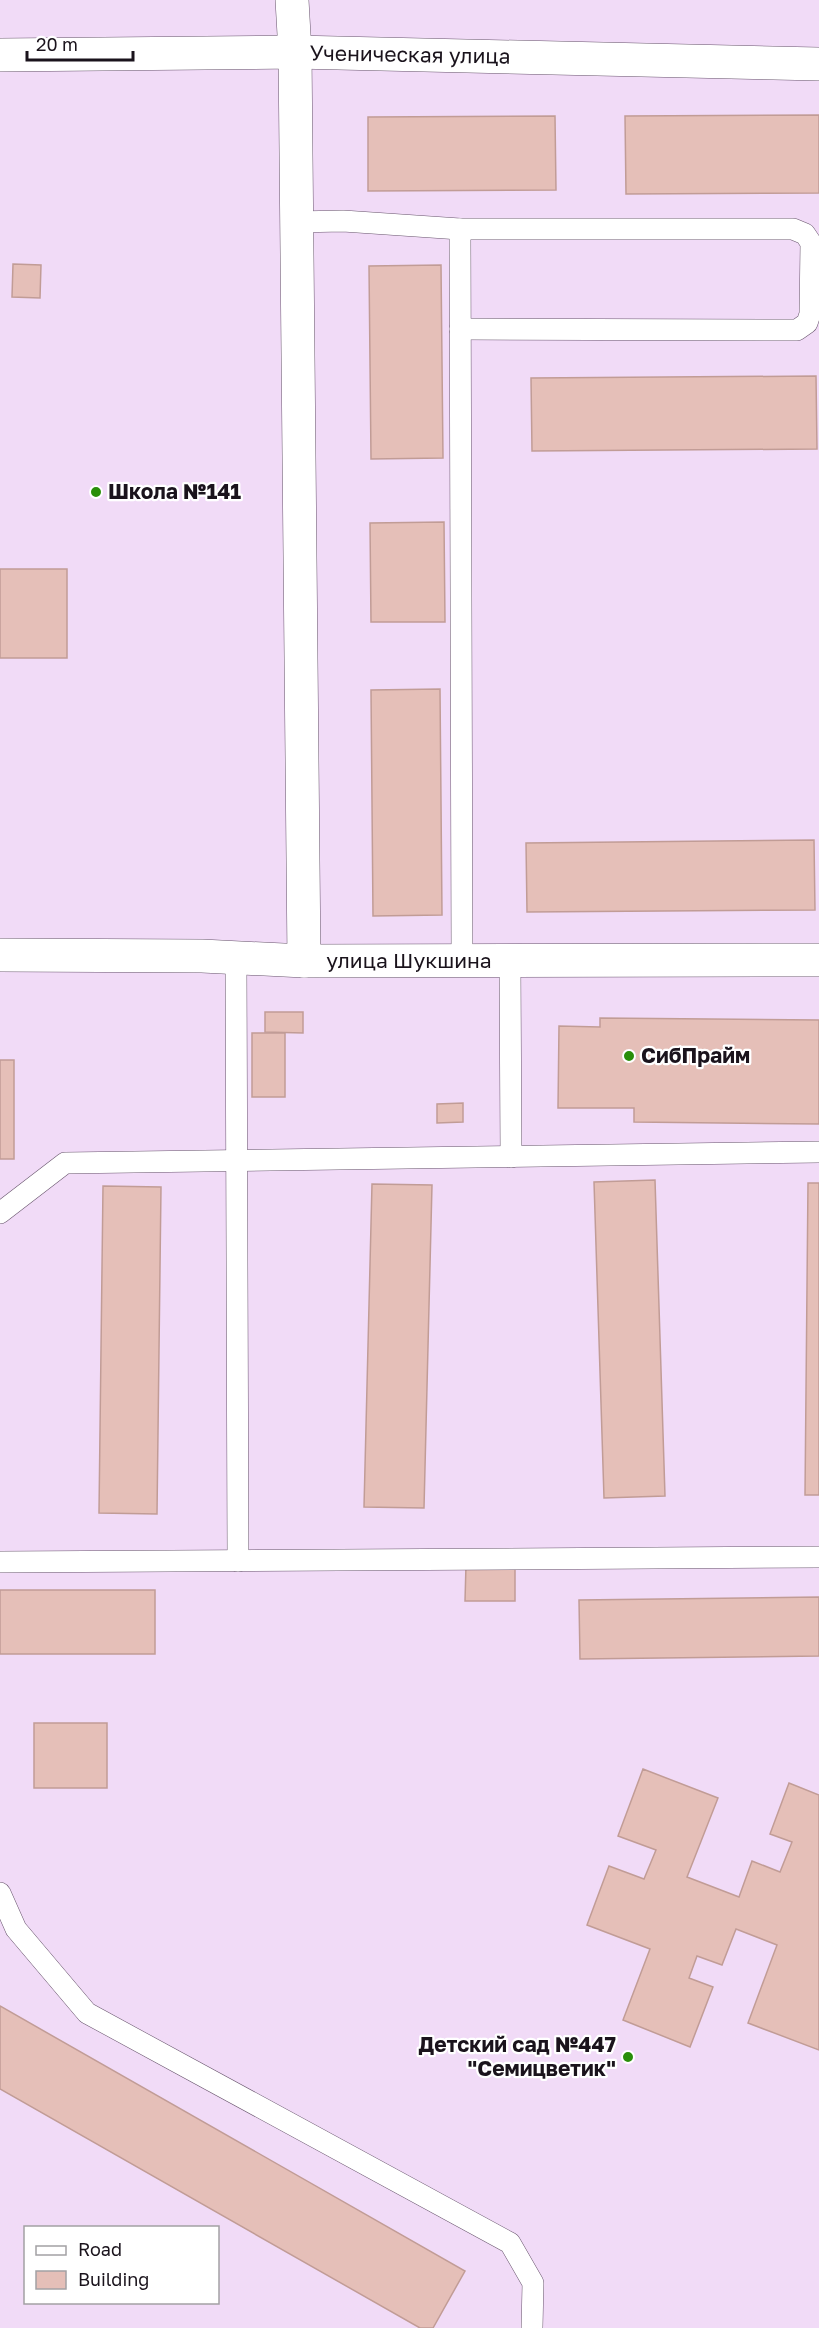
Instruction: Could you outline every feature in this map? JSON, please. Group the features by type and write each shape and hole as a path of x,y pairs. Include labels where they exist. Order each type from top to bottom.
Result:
{"street":[{"path":"292,0 295,52 304,961"},
{"name":"Ученическая улица","path":"0,55 295,52 819,64"},
{"name":"улица Шукшина","path":"0,955 304,961 819,960"}],"lane":[{"path":"296,222 343,221 460,229 793,229 805,234 811,243 810,314 807,323 796,330 460,329"},
{"path":"460,229 462,961"},
{"path":"236,958 238,1561"},
{"path":"510,961 511,1157"},
{"path":"0,1213 65,1163 819,1152"},
{"path":"0,1562 819,1557"},
{"path":"0,1893 16,1929 87,2013 510,2243 533,2283 532,2328"}],"building":[{"path":"819,115 819,193 626,194 625,116"},
{"path":"555,116 556,190 368,191 368,117"},
{"path":"13,264 41,265 40,298 12,297"},
{"path":"441,265 443,458 371,459 369,266"},
{"path":"816,376 817,449 532,451 531,378"},
{"path":"444,522 445,622 371,622 370,523"},
{"path":"0,569 67,569 67,658 0,658"},
{"path":"440,689 442,915 373,916 371,690"},
{"path":"814,840 815,910 527,912 526,843"},
{"path":"265,1012 303,1012 303,1033 265,1032"},
{"path":"600,1018 819,1020 819,1124 634,1122 634,1108 558,1108 559,1026 600,1027"},
{"path":"252,1033 285,1033 285,1097 252,1097"},
{"path":"0,1060 14,1060 14,1159 0,1159"},
{"path":"463,1103 463,1122 437,1123 437,1104"},
{"path":"655,1180 665,1496 604,1498 594,1182"},
{"path":"808,1183 819,1183 819,1495 805,1495"},
{"path":"372,1184 432,1185 424,1508 364,1507"},
{"path":"103,1186 161,1187 157,1514 99,1513"},
{"path":"466,1565 515,1565 515,1601 465,1601"},
{"path":"0,1590 155,1590 155,1654 0,1654"},
{"path":"819,1597 819,1656 580,1659 579,1600"},
{"path":"34,1723 107,1723 107,1788 34,1788"},
{"path":"643,1769 718,1798 687,1877 739,1897 752,1861 780,1872 792,1842 770,1834 789,1783 819,1795 819,2050 748,2023 777,1945 736,1929 722,1965 697,1956 689,1978 713,1987 690,2047 623,2020 650,1949 587,1925 609,1866 644,1879 656,1850 618,1836"},
{"path":"0,2006 465,2271 433,2328 420,2328 0,2089"}],"place":[{"name":"Школа №141","path":"96,492"},
{"name":"СибПрайм","path":"629,1056"},
{"name":"Детский сад №447 \"Семицветик\"","path":"628,2057"}]}
